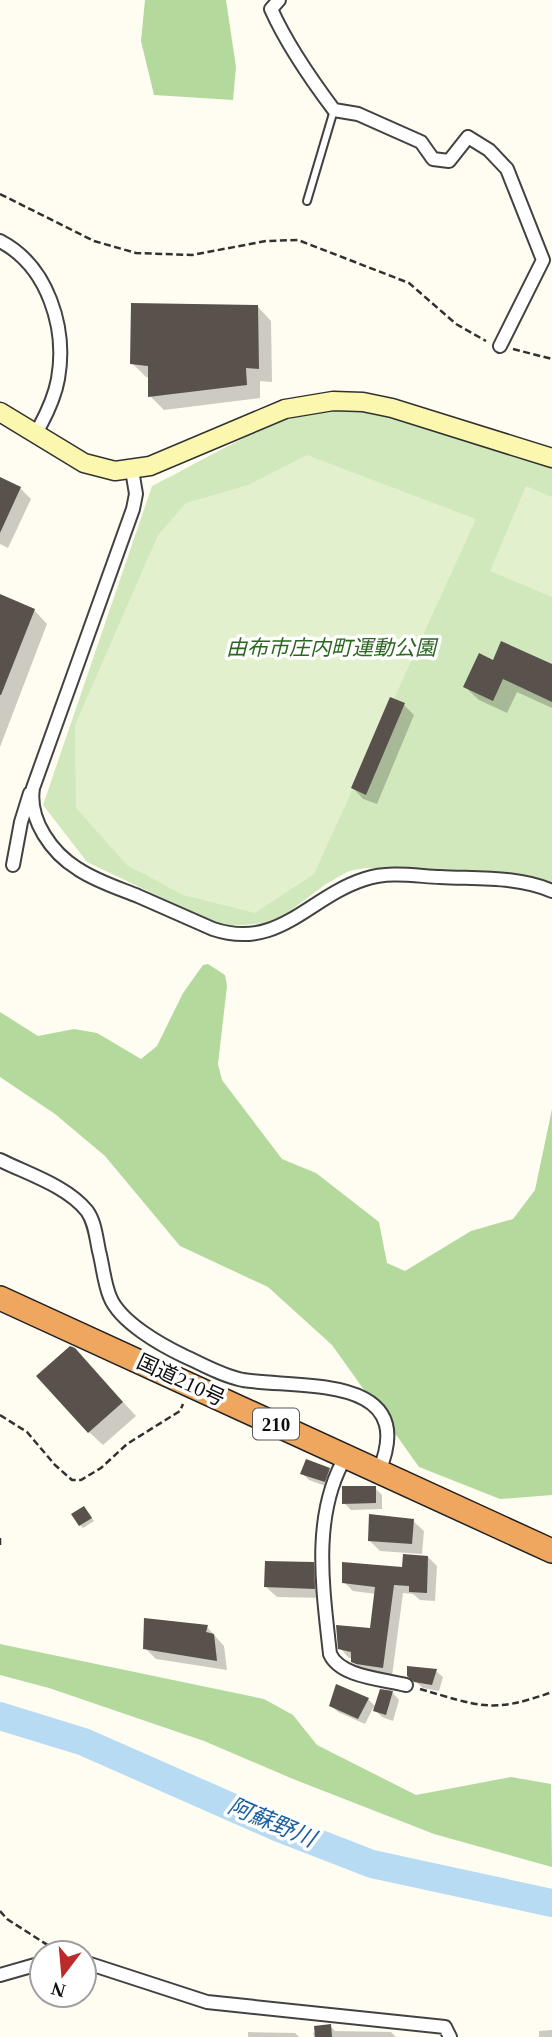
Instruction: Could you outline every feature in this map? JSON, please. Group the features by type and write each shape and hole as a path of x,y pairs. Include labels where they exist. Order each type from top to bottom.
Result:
{"highway":[{"name":"国道210号","path":"0,1298 552,1550"}],"street":[{"path":"279,0 271,9 281,30 334,110 358,114 421,142 433,159 449,161 468,137 489,150 508,169 543,260 500,346"},
{"path":"0,241 18,253 37,275 50,298 57,324 60,351 58,382 40,426"},
{"path":"0,412 84,463 104,470 132,470 182,454 285,409 333,401 384,406 552,458"},
{"path":"13,865 21,822 35,779 133,509 136,494 132,470"},
{"path":"35,779 32,800 38,823 56,851 70,863 87,874 224,933 247,935 268,932 349,885 378,876 508,881 531,884 552,891"},
{"path":"0,1160 59,1189 89,1213 111,1300 151,1340 239,1379 319,1385 350,1392 372,1403 383,1416 388,1439 387,1452 379,1471"},
{"path":"346,1456 329,1496 322,1556 330,1654 334,1662 346,1671 406,1685"},
{"path":"0,1975 28,1967"},
{"path":"98,1967 207,2002 445,2027 450,2037"}],"lane":[{"path":"307,201 334,110"}],"path":[{"path":"0,194 94,241 136,253 192,255 266,241 298,240 409,284 456,324 480,339 552,359"},
{"path":"0,1415 27,1432 55,1465 72,1480 81,1480 101,1468 127,1444 180,1411 191,1385"},
{"path":"0,1538 0,1545"},
{"path":"406,1685 481,1706 521,1703 552,1692"},
{"path":"0,1911 7,1919 38,1939"}],"green space":[{"path":"145,0 226,0 236,67 233,100 154,95 141,41"},
{"name":"由布市庄内町運動公園","path":"327,409 380,412 552,468 552,882 524,875 366,868 349,871 326,884 275,922 232,926 215,923 87,862 43,805 152,486 259,431 304,414"},
{"path":"307,455 476,519 314,874 255,913 183,895 127,865 76,808 75,725 158,535 186,503 248,485"},
{"path":"526,486 552,497 552,597 490,571"},
{"path":"208,964 225,975 227,986 218,1064 222,1080 282,1159 316,1173 379,1222 387,1263 405,1271 471,1231 513,1219 535,1190 552,1109 552,1495 500,1499 419,1467 332,1345 268,1287 180,1246 105,1156 55,1114 0,1077 0,1012 38,1036 74,1029 97,1033 141,1059 157,1046 183,993 203,965"},
{"path":"0,1644 264,1699 293,1715 317,1745 416,1795 511,1777 551,1784 552,1867 434,1834 204,1741 49,1688 0,1675"}],"building":[{"path":"131,303 258,305 259,369 246,368 247,385 148,397 148,366 130,364"},
{"path":"0,477 21,487 0,533"},
{"path":"0,594 35,609 1,695 0,695"},
{"path":"501,641 552,664 552,702 503,679 493,701 463,687 479,653 493,660"},
{"path":"390,697 405,703 366,795 351,788"},
{"path":"70,1346 75,1348 123,1402 88,1433 36,1376"},
{"path":"306,1459 330,1468 325,1482 300,1474"},
{"path":"342,1486 376,1486 376,1503 342,1504"},
{"path":"84,1506 92,1518 79,1526 71,1514"},
{"path":"369,1514 414,1519 412,1544 368,1541"},
{"path":"403,1554 428,1556 427,1593 409,1592 409,1586 394,1585 383,1668 351,1662 351,1652 338,1649 336,1625 370,1628 375,1587 342,1583 342,1562 402,1567"},
{"path":"265,1561 314,1562 315,1589 264,1587"},
{"path":"144,1618 208,1625 206,1632 214,1634 217,1661 143,1649"},
{"path":"407,1666 437,1669 432,1685 414,1682 407,1676"},
{"path":"336,1684 369,1698 358,1719 329,1706"},
{"path":"380,1689 393,1691 386,1715 373,1711"},
{"path":"331,2024 332,2037 315,2037 314,2026"}],"waterway":[{"name":"阿蘇野川","path":"0,1716 84,1742 279,1828 372,1864 552,1903"}]}
